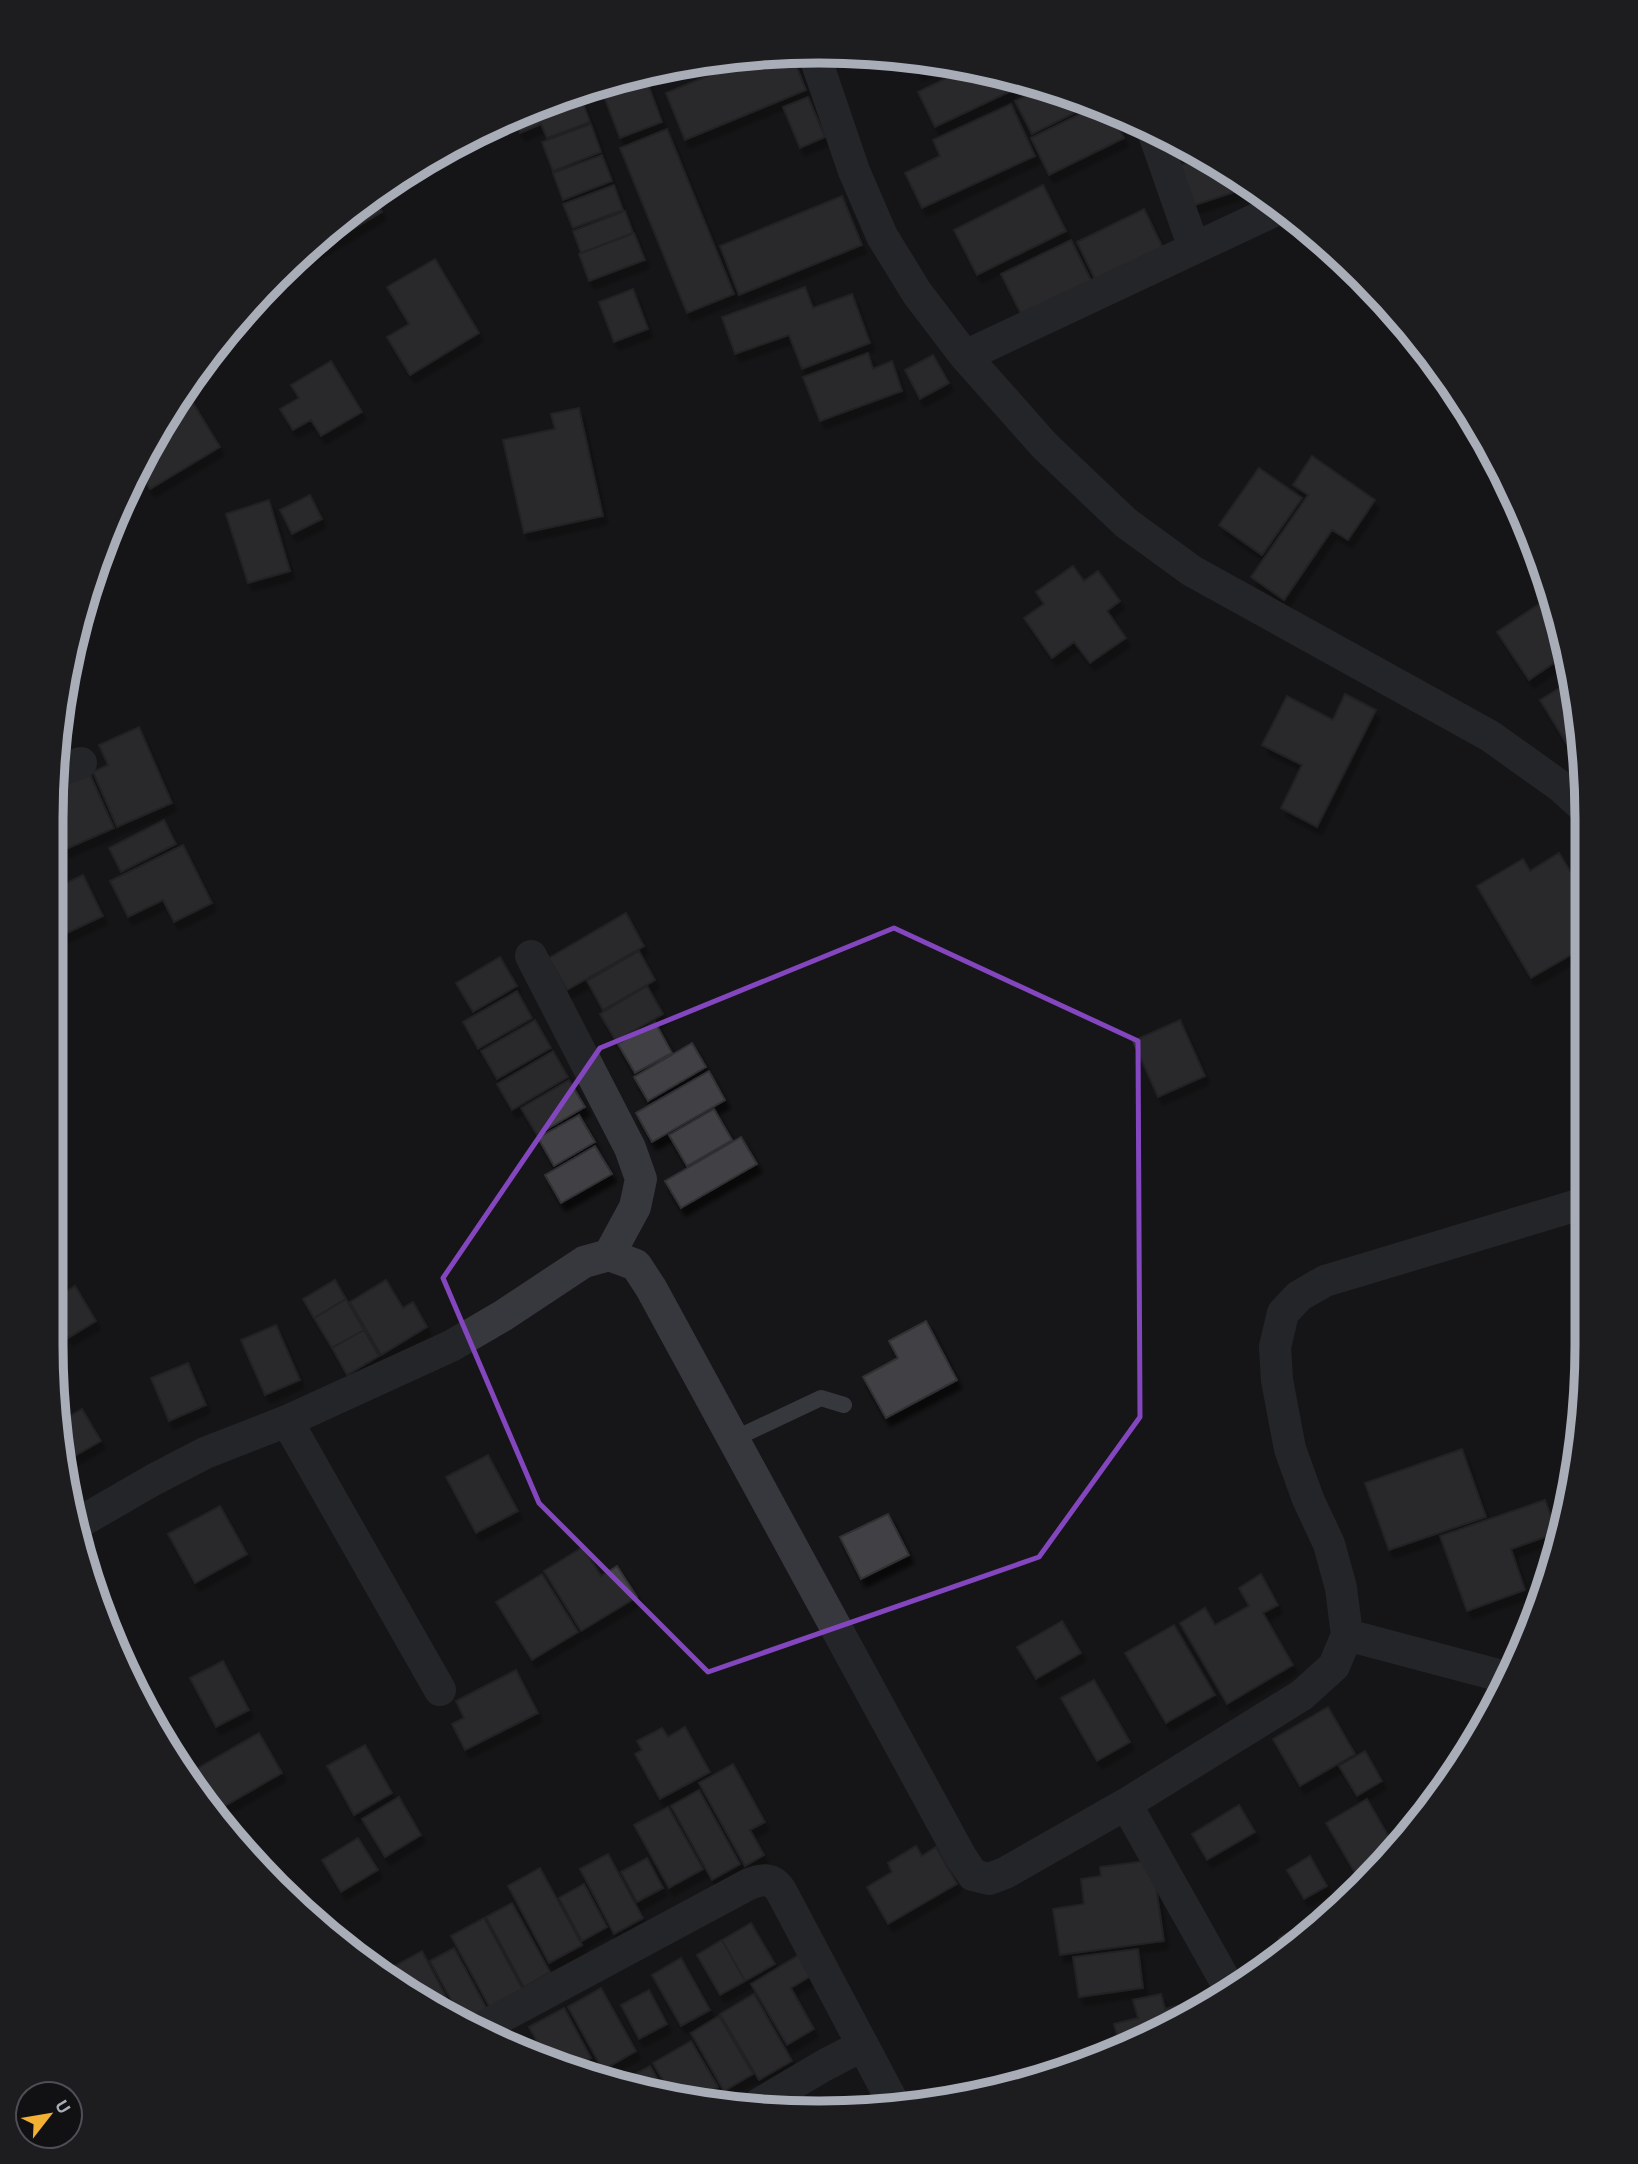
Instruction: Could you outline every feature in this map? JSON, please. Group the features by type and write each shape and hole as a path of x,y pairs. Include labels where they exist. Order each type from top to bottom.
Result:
{"street":[{"path":"817,63 854,172 882,236 917,293 965,356 1044,445 1126,523 1192,571 1490,736 1574,799"},
{"path":"1157,143 1194,248"},
{"path":"965,356 1270,213"},
{"path":"531,956 629,1148 641,1178 635,1207 609,1255"},
{"path":"84,1520 153,1479 205,1453 287,1421 451,1346 584,1262 609,1255 636,1265 651,1287 961,1857 973,1875 989,1880 1005,1874 1126,1804 1302,1695 1334,1666 1347,1635 1341,1588 1329,1544 1308,1499 1290,1449 1277,1380 1275,1347 1283,1313 1299,1296 1325,1281 1575,1206"},
{"path":"287,1421 440,1690"},
{"path":"1347,1635 1494,1674"},
{"path":"1126,1804 1226,1982"},
{"path":"488,2024 748,1884 763,1879 775,1883 781,1891 890,2097"},
{"path":"768,2099 863,2045"}],"lane":[{"path":"734,1439 821,1398 844,1405"}],"highlighted area":[{"path":"894,928 1138,1041 1140,1417 1039,1557 708,1672 539,1503 443,1278 600,1048"}],"building":[{"path":"795,64 806,90 685,140 666,93 726,69"},
{"path":"952,75 1013,90 935,127 918,92"},
{"path":"648,83 662,122 620,138 603,95"},
{"path":"1031,94 1080,110 1032,134 1015,101"},
{"path":"808,97 825,137 800,148 783,107"},
{"path":"582,101 590,122 547,138 541,124 520,133 517,127"},
{"path":"1011,104 1035,156 922,208 905,173 940,156 933,140"},
{"path":"1084,112 1117,125 1124,138 1049,175 1031,138"},
{"path":"591,124 601,152 553,171 542,142"},
{"path":"667,129 734,294 687,313 620,148"},
{"path":"602,155 612,181 563,200 553,173"},
{"path":"1191,161 1239,190 1186,208 1172,168"},
{"path":"614,185 623,210 573,228 563,204"},
{"path":"1043,185 1066,231 977,275 954,230"},
{"path":"842,196 862,245 739,295 720,246"},
{"path":"378,205 382,212 333,241"},
{"path":"1144,209 1166,254 1099,288 1077,242"},
{"path":"625,211 633,233 581,253 573,231"},
{"path":"634,233 645,260 589,281 579,254"},
{"path":"1071,240 1093,284 1023,318 1001,274"},
{"path":"435,259 479,333 410,375 387,337 409,324 387,287"},
{"path":"805,287 813,308 852,294 870,343 802,369 789,335 735,354 722,317"},
{"path":"633,289 648,329 614,342 599,302"},
{"path":"868,353 873,369 892,361 902,391 820,421 803,377"},
{"path":"933,355 949,383 920,399 905,370"},
{"path":"331,361 362,412 321,436 311,420 293,430 280,409 299,398 291,385"},
{"path":"193,403 220,447 150,489 144,479 184,408"},
{"path":"579,408 603,516 524,533 503,440 555,429 551,414"},
{"path":"1312,456 1375,500 1348,540 1332,530 1284,600 1251,577 1308,495 1293,485"},
{"path":"1259,468 1302,498 1262,555 1219,525"},
{"path":"310,495 322,519 292,534 280,510"},
{"path":"269,500 290,571 248,583 226,514"},
{"path":"1073,566 1084,581 1098,571 1120,601 1107,611 1126,638 1090,663 1074,642 1052,658 1024,618 1044,604 1036,592"},
{"path":"1543,602 1557,661 1529,680 1497,632"},
{"path":"1563,686 1572,752 1540,700"},
{"path":"1345,694 1376,710 1317,827 1281,808 1302,765 1262,745 1287,696 1333,720"},
{"path":"139,727 172,803 117,827 93,772 108,765 99,745"},
{"path":"88,770 114,828 64,850 63,819 65,780"},
{"path":"164,820 176,844 121,872 109,848"},
{"path":"183,845 212,903 174,922 163,900 128,917 110,881"},
{"path":"1559,853 1570,871 1575,868 1575,952 1531,978 1477,886 1523,859 1530,871"},
{"path":"83,875 103,916 63,935 63,885"},
{"path":"626,913 644,946 567,990 549,958"},
{"path":"639,951 655,980 603,1010 587,981"},
{"path":"500,957 517,986 473,1012 456,983"},
{"path":"647,986 663,1014 616,1041 600,1014"},
{"path":"517,991 532,1018 478,1049 463,1022"},
{"path":"535,1020 551,1048 497,1079 481,1051"},
{"path":"1180,1020 1205,1076 1158,1097 1133,1041"},
{"path":"655,1022 672,1053 635,1073 618,1044"},
{"path":"692,1043 706,1067 648,1101 634,1077"},
{"path":"553,1051 568,1077 512,1110 497,1084"},
{"path":"709,1071 725,1100 652,1142 636,1113"},
{"path":"569,1080 585,1107 537,1135 521,1108"},
{"path":"714,1109 732,1140 687,1166 669,1135"},
{"path":"579,1115 595,1142 554,1166 538,1138"},
{"path":"741,1137 757,1164 681,1208 665,1181"},
{"path":"595,1146 612,1174 561,1203 545,1175"},
{"path":"335,1280 346,1299 314,1318 303,1299"},
{"path":"386,1280 403,1308 413,1302 427,1327 381,1355 350,1302"},
{"path":"75,1286 96,1321 68,1338 63,1329 63,1294"},
{"path":"346,1299 364,1330 332,1348 314,1318"},
{"path":"926,1321 957,1380 886,1418 863,1377 898,1358 889,1341"},
{"path":"276,1325 300,1380 265,1395 241,1340"},
{"path":"364,1330 379,1356 347,1375 332,1348"},
{"path":"188,1363 206,1405 169,1421 151,1378"},
{"path":"82,1409 101,1441 72,1458 67,1418"},
{"path":"1462,1449 1486,1517 1389,1550 1365,1483"},
{"path":"488,1455 518,1511 476,1533 446,1477"},
{"path":"1545,1500 1553,1522 1550,1535 1511,1549 1525,1590 1467,1611 1440,1536"},
{"path":"220,1506 247,1554 195,1583 168,1534"},
{"path":"888,1514 909,1555 861,1579 840,1537"},
{"path":"583,1547 601,1576 617,1566 637,1597 581,1631 544,1571"},
{"path":"542,1574 578,1632 532,1660 496,1602"},
{"path":"1261,1574 1278,1605 1263,1613 1293,1665 1227,1704 1180,1623 1205,1608 1215,1625 1249,1606 1239,1588"},
{"path":"1062,1621 1081,1653 1036,1679 1017,1647"},
{"path":"1174,1625 1215,1695 1166,1723 1125,1653"},
{"path":"223,1661 249,1710 216,1727 190,1678"},
{"path":"516,1670 538,1713 465,1750 452,1724 464,1718 456,1701"},
{"path":"1094,1680 1130,1742 1097,1761 1061,1698"},
{"path":"1328,1707 1355,1754 1300,1786 1273,1739"},
{"path":"685,1727 710,1772 660,1799 635,1754 642,1750 637,1741 662,1728 668,1737"},
{"path":"259,1733 282,1773 221,1808 194,1770"},
{"path":"365,1745 392,1793 354,1815 327,1766"},
{"path":"1365,1751 1382,1781 1357,1796 1339,1766"},
{"path":"733,1764 765,1822 750,1830 764,1855 745,1866 699,1783"},
{"path":"699,1790 740,1864 712,1880 671,1806"},
{"path":"399,1797 421,1835 385,1857 362,1819"},
{"path":"1367,1799 1390,1839 1357,1876 1326,1823"},
{"path":"1239,1805 1255,1832 1207,1860 1192,1834"},
{"path":"668,1807 703,1869 669,1888 634,1825"},
{"path":"358,1838 378,1870 341,1892 322,1860"},
{"path":"916,1846 922,1856 936,1847 957,1884 888,1924 867,1887 892,1872 888,1863"},
{"path":"608,1854 643,1918 614,1934 580,1869"},
{"path":"1310,1856 1327,1886 1304,1899 1287,1870"},
{"path":"647,1858 663,1888 637,1902 621,1872"},
{"path":"1152,1860 1164,1941 1060,1955 1053,1909 1084,1904 1081,1879 1101,1876 1100,1867"},
{"path":"540,1868 582,1945 549,1963 508,1886"},
{"path":"584,1884 607,1927 582,1941 559,1898"},
{"path":"512,1903 550,1972 524,1987 486,1917"},
{"path":"484,1918 523,1990 490,2008 451,1936"},
{"path":"751,1923 775,1964 745,1981 722,1940"},
{"path":"1305,1923 1282,1943 1279,1938"},
{"path":"722,1940 745,1981 720,1995 697,1955"},
{"path":"454,1948 488,2011 475,2018 455,2007 430,1961"},
{"path":"1138,1949 1143,1988 1079,1997 1073,1957"},
{"path":"422,1951 450,2005 399,1974 391,1968"},
{"path":"799,1955 811,1976 791,1988 814,2029 787,2045 751,1984"},
{"path":"681,1958 710,2010 681,2026 652,1975"},
{"path":"601,1988 636,2051 602,2069 568,2007"},
{"path":"649,1990 667,2024 639,2039 621,2005"},
{"path":"754,1994 792,2061 759,2080 720,2014"},
{"path":"1161,1994 1165,2009 1195,2001 1118,2039 1114,2024 1138,2018 1133,2000"},
{"path":"564,2008 591,2058 582,2063 540,2047 529,2027"},
{"path":"719,2016 753,2074 724,2091 691,2033"},
{"path":"691,2041 718,2087 708,2093 666,2085 653,2063"},
{"path":"650,2066 660,2083 630,2077"}]}
